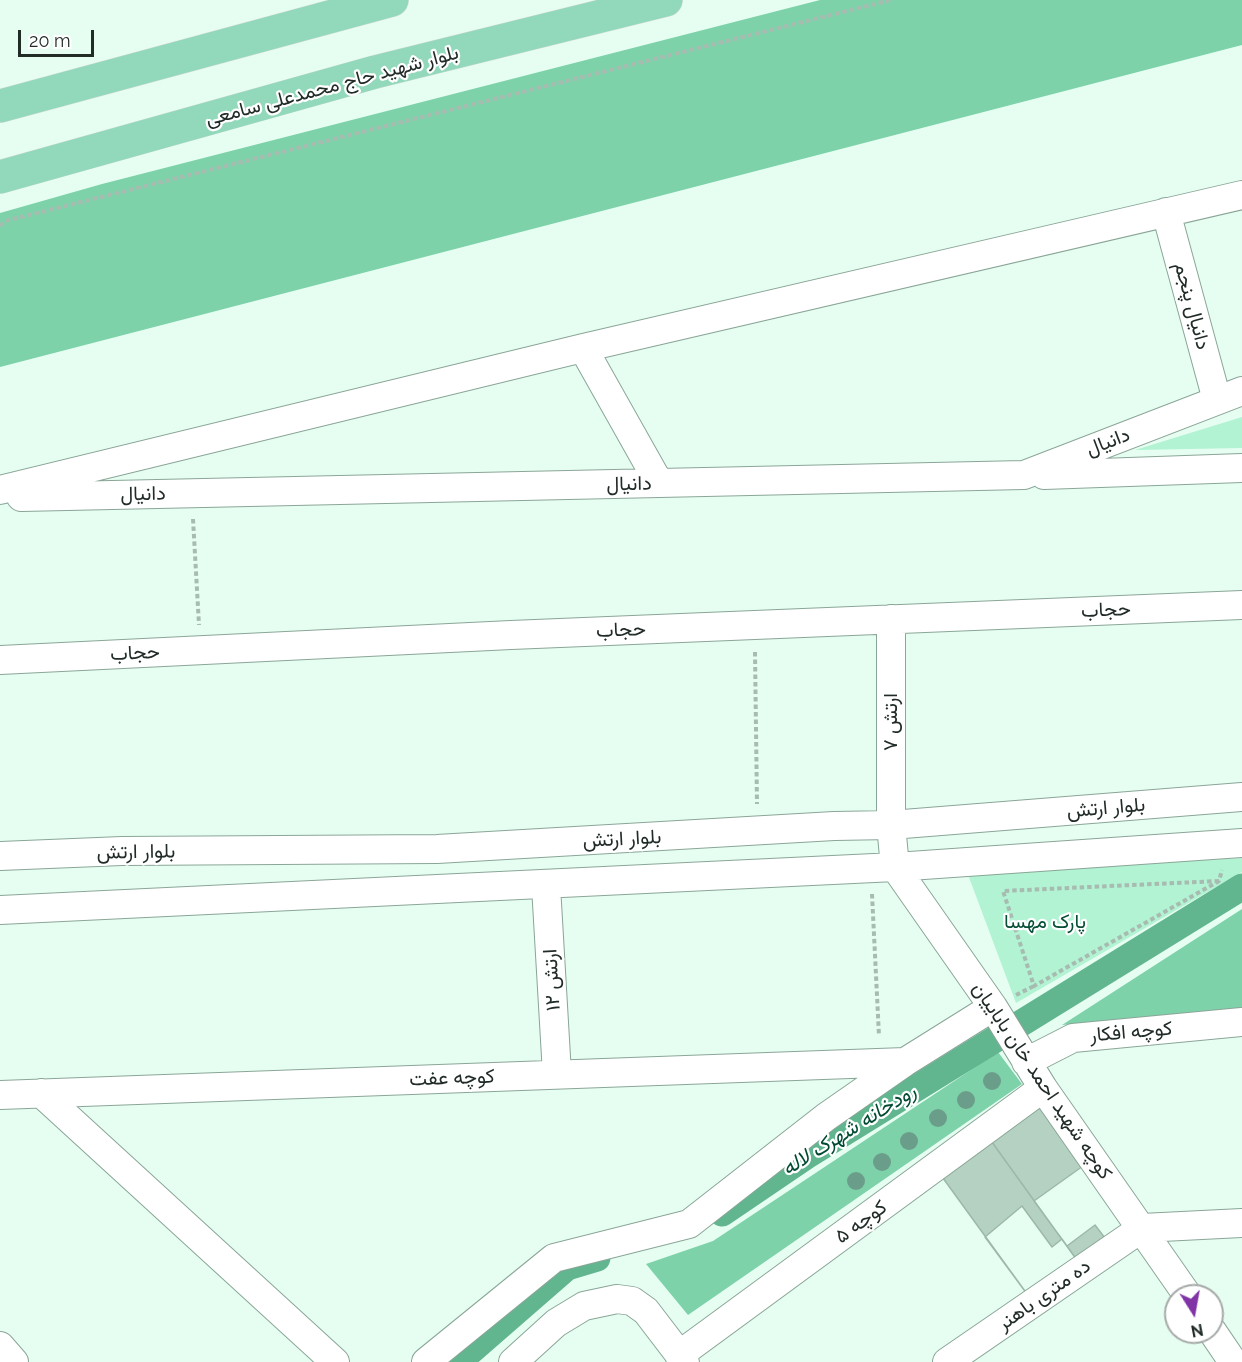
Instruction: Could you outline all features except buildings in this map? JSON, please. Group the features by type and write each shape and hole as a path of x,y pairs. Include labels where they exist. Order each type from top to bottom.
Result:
{"main road":[{"path":"0,106 392,0"},
{"name":"بلوار شهید حاج محمدعلی سامعی","path":"0,177 375,72 666,0"}],"street":[{"path":"0,490 583,348 1242,195"},
{"name":"دانیال پنجم","path":"1166,212 1230,395"},
{"path":"583,348 659,483"},
{"name":"دانیال","path":"0,497 1024,476 1230,395"},
{"path":"1024,476 1242,468"},
{"name":"حجاب","path":"0,660 1242,605"},
{"name":"ارتش ۷","path":"883,868 891,825 891,619"},
{"name":"بلوار ارتش","path":"0,856 122,851 437,849 891,825 1242,797"},
{"path":"0,910 546,886 883,868 1242,843"},
{"path":"437,849 439,890"},
{"name":"کوچه شهید احمد خان باباییان","path":"883,868 997,1014 1043,1088 1180,1284"},
{"name":"ارتش ۱۲","path":"546,886 557,1074"},
{"path":"426,1362 554,1258 689,1224 892,1063 997,1014"},
{"name":"کوچه افکار","path":"1023,1057 1073,1038 1242,1022"},
{"name":"کوچه عفت","path":"0,1095 892,1063"},
{"name":"کوچه ۵","path":"682,1359 1043,1088"},
{"path":"41,1093 335,1362"},
{"path":"1142,1228 1242,1223"},
{"name":"ده متری باهنر","path":"947,1362 1142,1228"},
{"path":"513,1362 556,1323 584,1306 618,1299 632,1301 646,1311 682,1359"},
{"path":"1220,1344 1233,1362"},
{"path":"0,1346 14,1362"}],"path":[{"path":"0,226 5,221 28,215 891,0"},
{"path":"191,493 200,650"},
{"path":"754,625 758,831"},
{"path":"883,868 892,1063"},
{"path":"1219,881 1034,986 1003,891 1185,882 1219,881"}],"green space":[{"path":"820,0 1242,0 1242,45 0,367 0,213 102,184"},
{"path":"1242,417 1242,448 1135,450"},
{"name":"پارک مهسا","path":"1242,858 1242,872 1016,1003 967,872"},
{"path":"1242,909 1242,1009 1062,1025"},
{"path":"998,1052 1022,1084 688,1315 646,1264 713,1241"}],"waterway":[{"name":"رودخانه شهرک لاله","path":"722,1213 806,1156 1242,887"},
{"name":"رودخانه شهرک لاله","path":"458,1362 567,1267 597,1258"}]}
